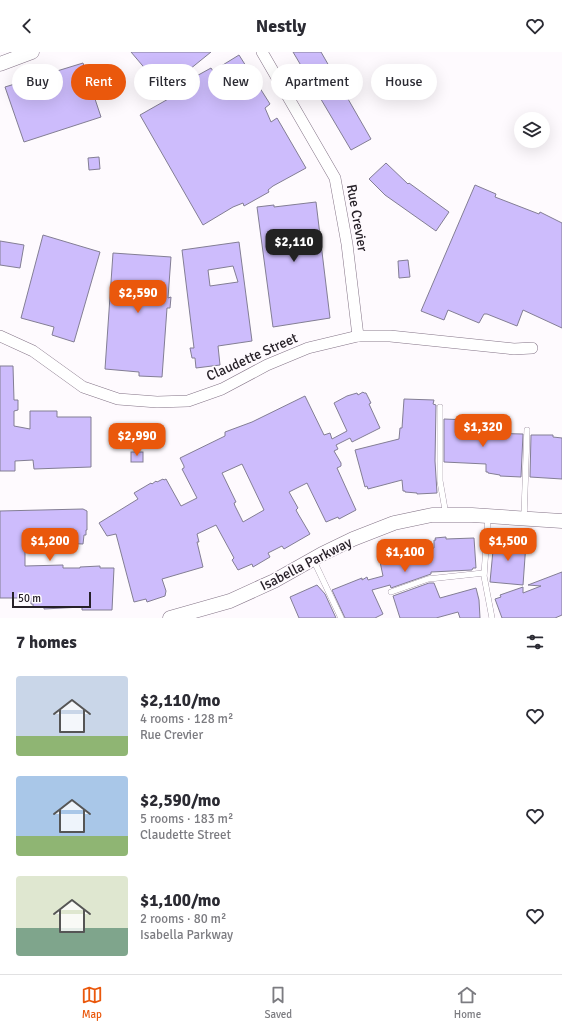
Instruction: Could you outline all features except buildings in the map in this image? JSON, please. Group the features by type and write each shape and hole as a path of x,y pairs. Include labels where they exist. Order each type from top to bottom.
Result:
{"street":[{"path":"0,64 32,52"},
{"name":"Rue Crevier","path":"262,52 335,178 347,244 358,336"},
{"name":"Claudette Street","path":"0,336 33,351 83,387 118,399 157,402 188,401 222,388 267,365 308,348 358,336 390,336 514,349 532,348"},
{"name":"Isabella Parkway","path":"170,618 230,601 274,581 313,559 394,523 432,515 488,516 562,521"}],"lane":[{"path":"440,407 440,481 446,515"},
{"path":"524,518 527,430"},
{"path":"488,516 484,573 492,618"},
{"path":"313,559 342,618"},
{"path":"391,592 428,579 484,573"}]}
